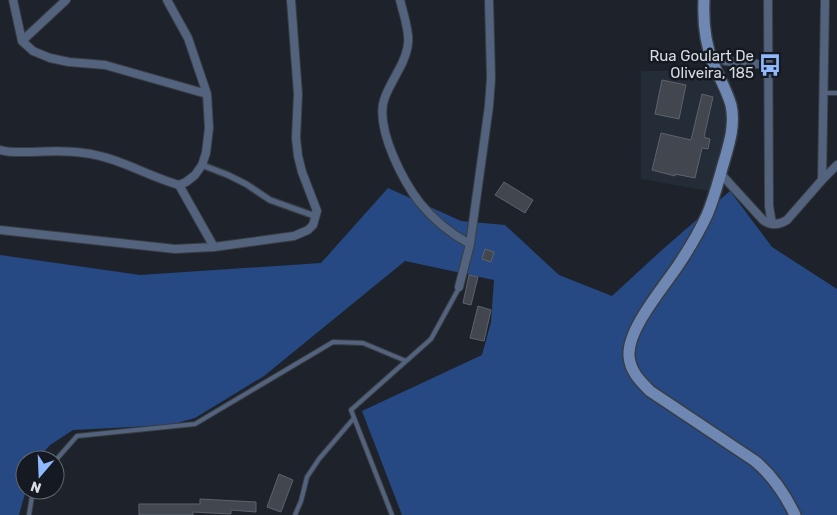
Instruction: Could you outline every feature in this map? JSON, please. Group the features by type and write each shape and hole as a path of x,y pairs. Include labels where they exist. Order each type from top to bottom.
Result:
{"main road":[{"path":"704,0 703,18 706,39 712,60 731,105 731,138 707,214 680,263 640,320 630,344 629,358 631,367 639,380 650,391 767,471 787,498 795,515"}],"street":[{"path":"13,0 22,42 33,51 50,58 68,62 105,65 207,94"},
{"path":"22,42 66,0"},
{"path":"1,150 14,152 63,151 86,153 138,168 162,180 178,185 186,182 195,174 202,165 206,153 209,128 207,94 188,38 167,0"},
{"path":"0,230 175,249 214,247 294,236 308,230 313,225 316,214 300,166 296,147 298,94 291,0"},
{"path":"400,0 409,33 409,44 403,62 386,94 383,104 384,128 392,152 420,204 446,229 470,244"},
{"path":"460,287 470,244 490,106 489,0"},
{"path":"768,0 769,206 772,224"},
{"path":"822,180 825,0"},
{"path":"725,60 768,65"},
{"path":"202,165 246,184 270,200 312,215 316,214"},
{"path":"720,174 763,220 768,224 772,224 783,223 787,220 837,165"},
{"path":"178,185 214,247"}],"lane":[{"path":"824,93 837,93"},
{"path":"392,515 351,410 431,339 460,287"},
{"path":"65,450 78,436 196,424 332,342 363,343 406,361"},
{"path":"294,515 307,477 319,459 354,418"},
{"path":"29,515 31,500"}],"shaded area":[{"path":"641,71 709,71 727,113 728,126 710,191 641,179"},
{"path":"388,188 461,221 505,225 559,275 612,296 730,191 772,247 837,289 837,515 402,515 362,411 482,355 491,322 494,280 405,261 264,376 195,418 170,425 73,430 46,450 15,450 15,500 23,500 19,515 0,515 0,255 140,275 321,263"}],"building":[{"path":"662,80 686,85 679,119 655,114"},
{"path":"702,94 713,97 704,137 710,139 708,149 702,148 695,178 675,174 675,176 652,170 661,133 691,140"},
{"path":"504,182 533,200 525,213 495,195"},
{"path":"485,249 494,252 491,262 482,259"},
{"path":"469,275 478,277 471,305 463,303"},
{"path":"478,306 491,310 484,341 470,338"},
{"path":"279,474 293,480 281,512 267,507"},
{"path":"200,499 256,502 256,512 231,510 231,514 193,512 193,515 139,515 139,504 200,504"}],"place":[{"name":"Rua Goulart De Oliveira, 185","path":"770,65"}]}
